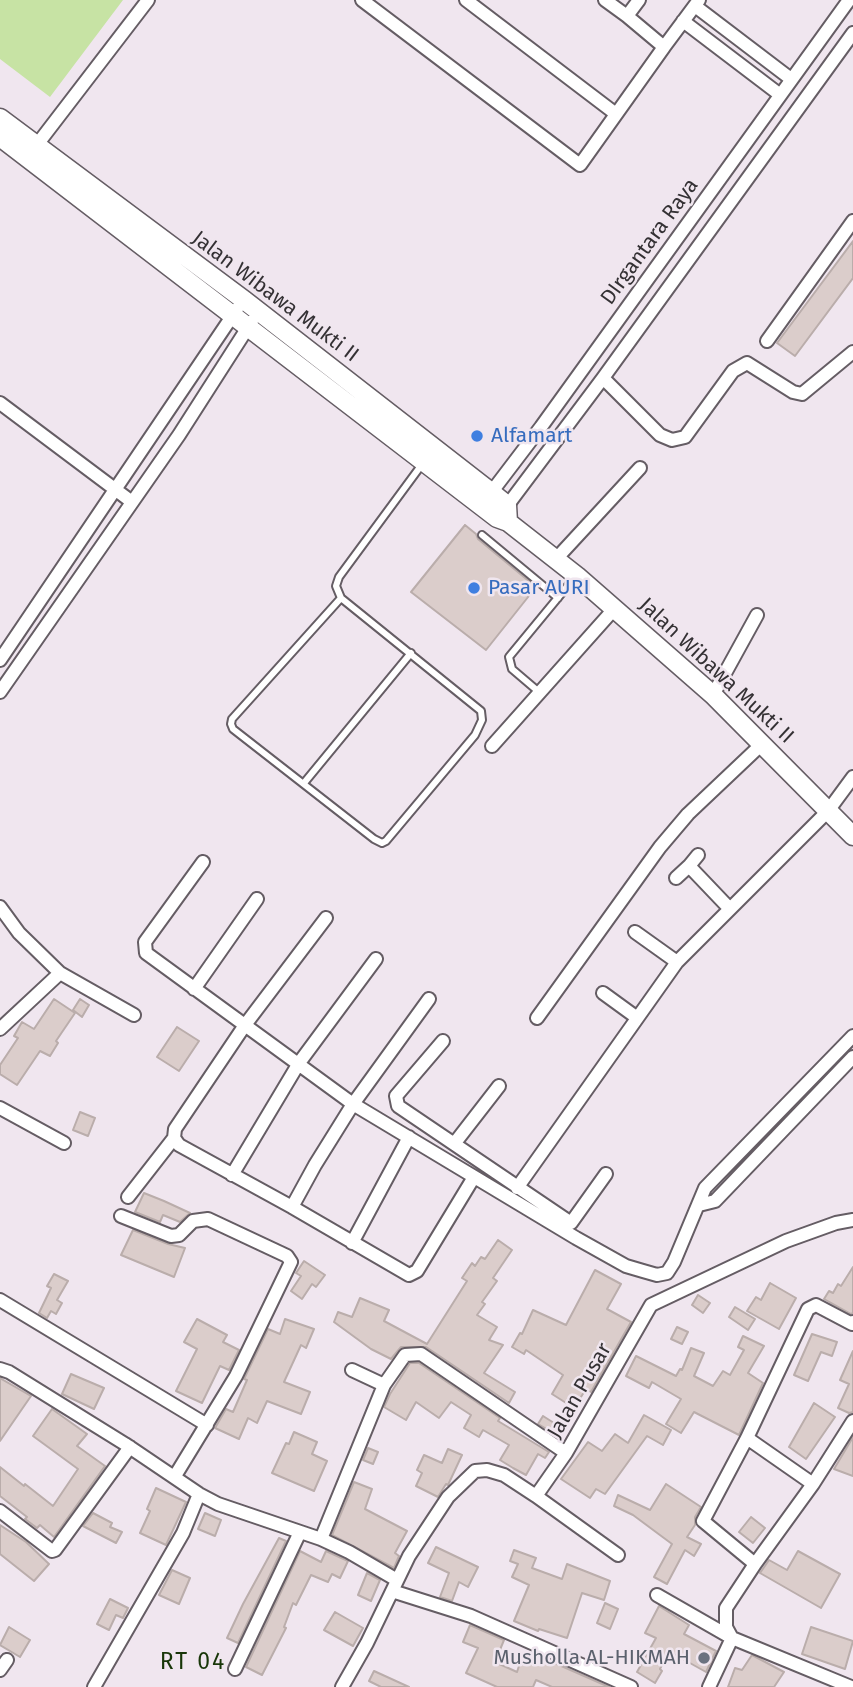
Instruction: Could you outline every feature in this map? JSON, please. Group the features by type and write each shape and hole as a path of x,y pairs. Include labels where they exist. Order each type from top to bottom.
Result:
{"main road":[{"name":"Jalan Wibawa Mukti II","path":"0,118 486,499 713,695 853,836"},
{"name":"Jalan Wibawa Mukti II","path":"0,137 246,313"}],"street":[{"path":"36,146 148,0"},
{"path":"362,0 580,165 697,3 791,79"},
{"path":"466,0 616,114"},
{"path":"605,0 664,47"},
{"path":"627,16 639,0"},
{"name":"DIrgantara Raya","path":"486,499 849,0"},
{"path":"683,21 779,94"},
{"name":"DIrgantara Raya","path":"504,515 853,33"},
{"path":"731,162 751,176"},
{"path":"767,341 853,221"},
{"path":"0,660 116,490 246,313"},
{"path":"0,692 179,435 246,313"},
{"path":"603,378 660,435 672,440 685,437 733,371 747,363 793,392 802,394 853,352"},
{"path":"0,403 132,502"},
{"path":"541,426 557,439"},
{"path":"556,559 640,468"},
{"path":"492,746 615,608"},
{"path":"713,695 757,615"},
{"path":"537,1018 660,846 688,814 762,744"},
{"path":"517,1188 677,962 828,811 853,777"},
{"path":"676,878 698,855"},
{"path":"204,862 145,942 146,953 353,1104 618,1262 657,1275 667,1273 674,1262 705,1188 853,1036"},
{"path":"689,866 730,909"},
{"path":"194,989 257,899"},
{"path":"0,907 19,933 60,973 134,1015"},
{"path":"128,1197 174,1138 175,1129 245,1026 326,918"},
{"path":"635,932 677,962"},
{"path":"232,1175 299,1063 376,959"},
{"path":"0,1029 60,973"},
{"path":"603,993 636,1017"},
{"path":"292,1207 353,1104 429,999"},
{"path":"443,1041 396,1096 398,1106 571,1223 606,1174"},
{"path":"699,1205 715,1201 853,1057"},
{"path":"825,1064 837,1074"},
{"path":"454,1144 499,1086"},
{"path":"0,1108 64,1143"},
{"path":"352,1243 409,1137"},
{"path":"174,1138 179,1144 232,1175 409,1275 417,1271 474,1177"},
{"path":"719,1174 731,1184"},
{"path":"121,1216 172,1236 178,1235 193,1222 208,1219 290,1259 290,1267 236,1376 175,1476"},
{"name":"Jalan Pusar","path":"536,1496 566,1453 651,1306 786,1241 836,1223 853,1220"},
{"path":"0,1300 207,1425"},
{"path":"755,1564 702,1521 747,1438 808,1308 816,1305 852,1324 853,1322"},
{"path":"321,1539 384,1385 405,1355 421,1354 566,1453"},
{"path":"0,1369 9,1372 218,1504 321,1539 349,1552 395,1586 471,1616 626,1686"},
{"path":"352,1370 384,1385"},
{"path":"732,1638 726,1627 726,1608 853,1421"},
{"path":"747,1438 813,1483"},
{"path":"0,1511 55,1550 130,1447"},
{"path":"342,1687 410,1556 448,1497 475,1471 487,1470 504,1475 618,1555"},
{"path":"94,1687 183,1533 199,1494"},
{"path":"235,1669 300,1531"},
{"path":"657,1595 732,1638 850,1687"},
{"path":"709,1687 732,1638"}],"lane":[{"path":"341,598 232,719 231,724 233,729 382,843 475,734 482,720 481,711 341,598 336,586 339,577 431,455"},
{"path":"482,535 558,597"},
{"path":"539,692 512,669 509,657 577,576"},
{"path":"304,783 411,653"}],"green space":[{"path":"0,0 123,0 50,97 0,59"}],"building":[{"path":"853,241 853,278 795,356 777,343"},
{"name":"Pasar AURI","path":"465,525 536,587 486,650 411,592"},
{"path":"54,999 75,1013 56,1041 58,1043 50,1056 40,1051 17,1085 0,1074 0,1065 18,1038 14,1036 22,1022 34,1029"},
{"path":"80,999 89,1005 82,1017 73,1010"},
{"path":"177,1027 199,1041 179,1071 157,1057"},
{"path":"80,1112 95,1118 88,1136 73,1130"},
{"path":"144,1193 190,1213 180,1222 163,1215 160,1222 135,1212"},
{"path":"133,1230 185,1248 174,1277 121,1255"},
{"path":"498,1240 512,1250 493,1278 497,1281 482,1302 485,1304 477,1315 497,1327 489,1340 503,1345 484,1373 515,1392 509,1403 426,1347 401,1347 391,1359 371,1349 334,1322 338,1312 352,1317 360,1298 389,1310 384,1321 427,1344 467,1281 462,1278 472,1263 475,1266 481,1257 485,1259"},
{"path":"304,1261 325,1275 316,1287 312,1284 302,1299 291,1291 301,1276 296,1273"},
{"path":"853,1267 851,1314 824,1299 829,1291 833,1293 838,1284 841,1286"},
{"path":"595,1270 621,1284 607,1309 631,1322 591,1392 586,1389 574,1408 552,1394 563,1375 526,1350 524,1354 512,1347 520,1333 522,1334 533,1310 566,1325"},
{"path":"54,1274 68,1281 57,1300 62,1303 56,1314 51,1311 47,1318 39,1313 51,1288 47,1286"},
{"path":"770,1283 796,1298 779,1329 747,1311 756,1297 761,1300"},
{"path":"698,1295 710,1303 703,1313 692,1305"},
{"path":"735,1307 755,1319 748,1330 729,1317"},
{"path":"197,1319 227,1335 223,1342 239,1350 229,1370 220,1366 202,1403 176,1391 197,1349 184,1342"},
{"path":"285,1319 314,1329 306,1348 301,1345 284,1382 310,1392 301,1414 267,1401 257,1423 248,1418 239,1439 215,1428 226,1409 233,1412 247,1380 244,1379 268,1329 280,1334"},
{"path":"677,1327 688,1332 682,1344 671,1339"},
{"path":"812,1334 837,1342 832,1356 821,1352 808,1381 794,1375"},
{"path":"743,1336 764,1346 748,1373 763,1383 739,1435 694,1412 681,1433 666,1424 681,1399 652,1382 649,1388 626,1376 636,1356 676,1376 680,1369 682,1370 691,1348 704,1353 694,1376 713,1386 723,1371 730,1375 744,1350 738,1347"},
{"path":"853,1351 853,1412 849,1413 838,1408 849,1384 840,1380"},
{"path":"410,1363 419,1363 500,1418 498,1421 549,1452 545,1458 538,1454 526,1475 513,1468 500,1460 509,1445 483,1430 479,1437 464,1428 471,1415 451,1402 439,1418 416,1402 406,1420 384,1407"},
{"path":"71,1374 104,1388 94,1409 62,1394"},
{"path":"0,1378 31,1396 0,1441"},
{"path":"814,1403 835,1417 806,1459 789,1447"},
{"path":"52,1409 87,1434 77,1446 105,1466 54,1537 40,1525 37,1528 25,1519 27,1517 0,1496 0,1467 53,1506 78,1469 33,1436"},
{"path":"644,1415 671,1430 663,1445 647,1436 605,1494 596,1489 590,1498 561,1479 588,1442 602,1451 615,1434 628,1443"},
{"path":"543,1416 554,1423 550,1431 538,1424"},
{"path":"294,1432 317,1442 312,1454 327,1461 314,1491 272,1473"},
{"path":"853,1437 853,1476 834,1469"},
{"path":"368,1448 378,1452 373,1464 363,1460"},
{"path":"448,1449 462,1455 448,1485 446,1484 438,1497 416,1486 422,1473 417,1470 424,1455 442,1463"},
{"path":"354,1482 372,1489 365,1509 407,1531 395,1553 399,1556 394,1568 332,1535"},
{"path":"666,1484 701,1507 695,1517 695,1525 687,1537 701,1544 694,1556 685,1550 667,1584 654,1577 672,1544 633,1515 614,1506 618,1495 650,1510"},
{"path":"156,1488 186,1502 166,1545 140,1533"},
{"path":"93,1513 112,1523 110,1527 122,1532 116,1543 83,1526"},
{"path":"205,1513 221,1520 215,1536 198,1529"},
{"path":"751,1517 765,1528 753,1543 739,1532"},
{"path":"0,1525 26,1542 49,1564 34,1581 0,1554"},
{"path":"279,1538 286,1541 238,1643 227,1638"},
{"path":"436,1547 478,1567 468,1587 459,1582 452,1601 440,1597 449,1573 428,1563"},
{"path":"514,1550 536,1558 532,1568 562,1579 567,1564 610,1581 604,1600 582,1593 567,1638 539,1629 538,1631 514,1621 529,1585 512,1577 518,1564 510,1561"},
{"path":"300,1551 321,1562 326,1551 348,1561 340,1578 332,1574 328,1582 311,1575 296,1605 293,1603 284,1627 286,1628 262,1675 246,1667"},
{"path":"798,1551 840,1574 821,1608 760,1573 769,1560 787,1570"},
{"path":"172,1570 190,1578 179,1604 159,1595"},
{"path":"367,1573 380,1580 371,1601 358,1595"},
{"path":"110,1599 128,1608 123,1618 116,1615 109,1630 97,1624"},
{"path":"605,1603 618,1609 610,1629 597,1623"},
{"path":"659,1606 689,1625 684,1634 716,1651 706,1672 672,1653 666,1664 663,1663 655,1683 637,1672 656,1638 645,1633"},
{"path":"335,1612 363,1628 353,1646 324,1630"},
{"path":"470,1625 504,1640 495,1662 517,1672 522,1657 531,1661 534,1654 609,1687 552,1687 536,1680 533,1687 497,1687 466,1673 478,1648 463,1642"},
{"path":"9,1627 30,1640 20,1657 0,1645"},
{"path":"811,1627 853,1641 845,1669 802,1654"},
{"path":"752,1655 784,1672 774,1687 728,1687 735,1668 742,1670"},
{"path":"374,1671 409,1687 381,1687 369,1681"}],"place":[{"name":"Alfamart","path":"477,436"},
{"name":"Pasar AURI","path":"474,588"},
{"name":"Musholla AL-HIKMAH","path":"704,1658"}],"district":[{"name":"RT 04","path":"193,1663"}]}
